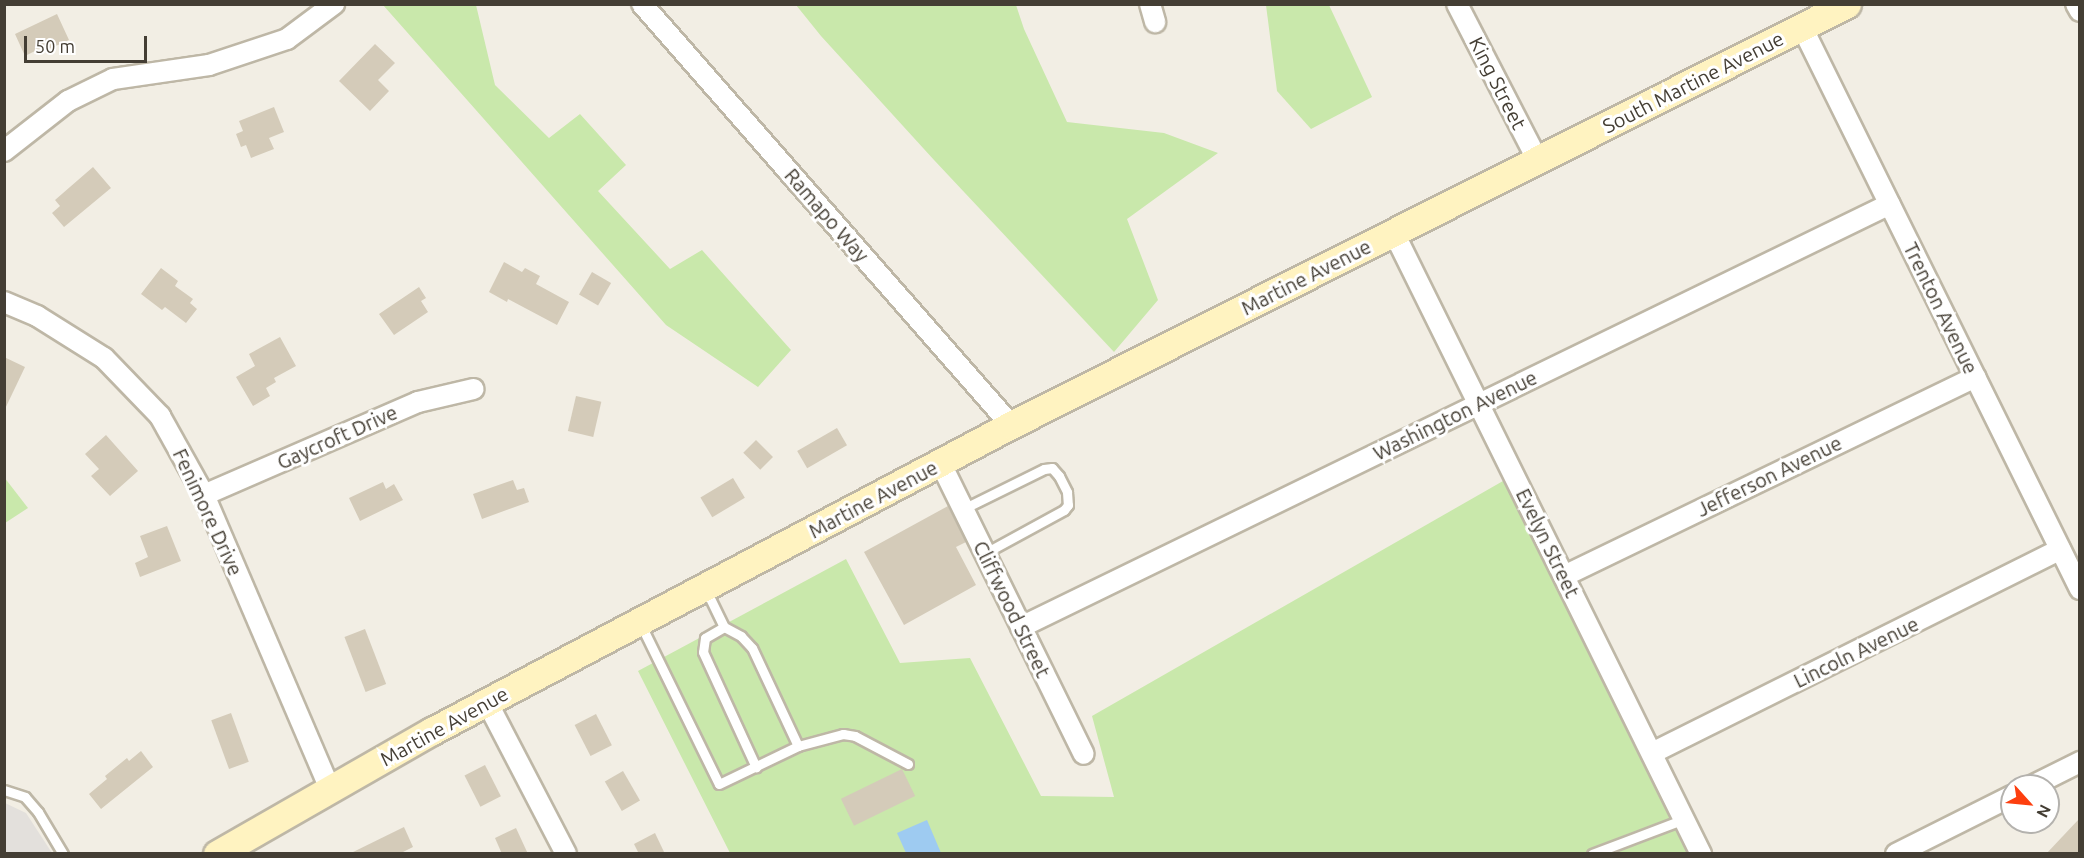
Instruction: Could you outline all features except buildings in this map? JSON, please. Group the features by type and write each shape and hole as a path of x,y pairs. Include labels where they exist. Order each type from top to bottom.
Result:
{"main road":[{"name":"South Martine Avenue","path":"1538,161 1847,4"},
{"name":"Martine Avenue","path":"217,854 487,702 1011,425 1538,161"}],"street":[{"path":"4,151 68,101 113,79 209,65 287,39 334,4"},
{"name":"Ramapo Way","path":"642,4 1011,425"},
{"name":"King Street","path":"1457,4 1538,161"},
{"path":"2076,4 2079,11"},
{"name":"Trenton Avenue","path":"1802,27 2079,589"},
{"name":"Washington Avenue","path":"1021,627 1890,204"},
{"name":"Evelyn Street","path":"1394,233 1701,854"},
{"name":"Fenimore Drive","path":"4,302 37,316 104,358 160,416 204,495 330,789"},
{"name":"Jefferson Avenue","path":"1564,576 1975,377"},
{"name":"Gaycroft Drive","path":"204,495 418,402 474,389"},
{"name":"Cliffwood Street","path":"941,464 1084,754"},
{"name":"Lincoln Avenue","path":"1652,753 2060,550"},
{"path":"487,702 566,854"},
{"path":"2056,774 2079,762"},
{"path":"1896,854 2000,802"}],"lane":[{"path":"963,509 1044,469 1052,468 1067,492 1068,505 1064,510 985,553"},
{"path":"705,588 724,627 741,636 752,648 798,746"},
{"path":"640,622 719,784 798,746 843,734 908,764"},
{"path":"724,627 705,639 703,652 756,767"},
{"path":"4,790 25,797 38,812 62,851"},
{"path":"1592,854 1684,819"}],"green space":[{"path":"383,5 476,5 495,85 549,138 580,114 626,165 598,191 670,269 702,250 791,350 758,387 666,325"},
{"path":"796,5 1016,5 1024,29 1067,122 1164,133 1218,153 1127,219 1158,300 1114,352 934,160 821,36"},
{"path":"1266,5 1329,5 1372,97 1311,129 1277,91"},
{"path":"4,477 28,508 5,523 4,523"},
{"path":"1510,477 1701,853 730,853 638,671 846,559 900,663 970,658 1041,796 1114,797 1092,716"}],"shaded area":[{"path":"5,803 26,813 52,853 5,853"}],"water":[{"path":"927,820 941,853 906,853 897,833"}]}
